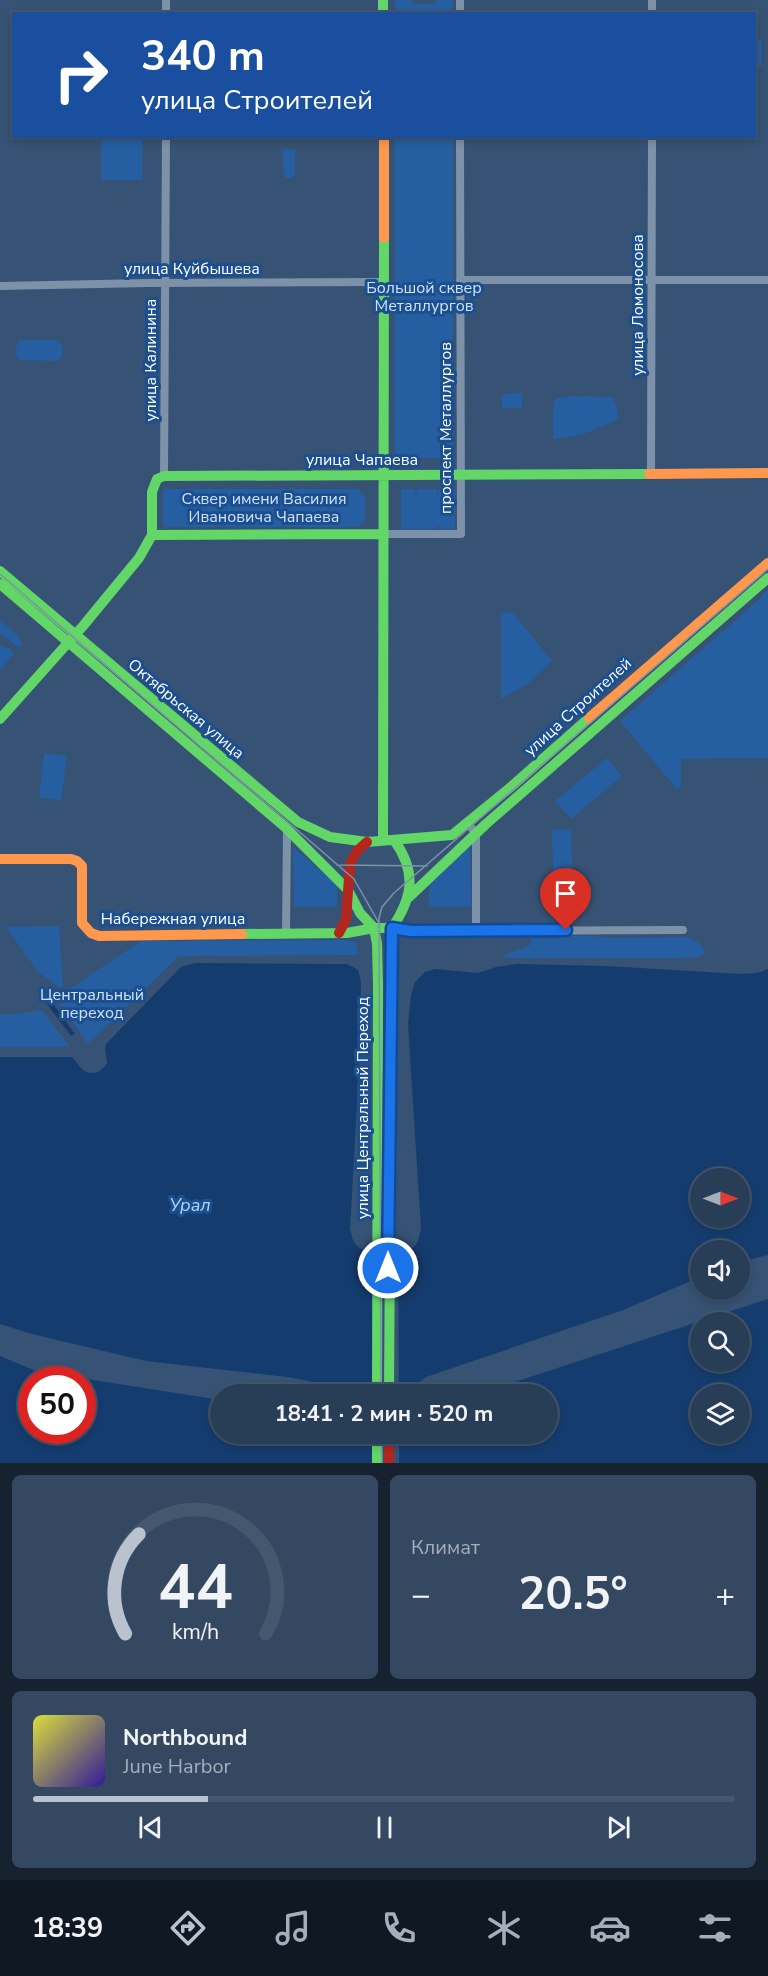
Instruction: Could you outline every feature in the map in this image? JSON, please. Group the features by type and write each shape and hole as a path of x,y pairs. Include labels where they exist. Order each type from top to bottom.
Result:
{"main road":[{"path":"384,138 384,534 388,840"},
{"name":"улица Чапаева","path":"164,476 768,473"},
{"path":"0,719 72,639 140,558 152,535 152,492 157,479 164,476"},
{"path":"152,535 384,534"},
{"name":"улица Строителей","path":"388,840 452,835 513,786 638,674 768,563"},
{"name":"Октябрьская улица","path":"0,571 72,639 287,829 348,890"},
{"name":"улица Строителей","path":"409,897 476,833 768,578"},
{"name":"Октябрьская улица","path":"0,584 72,639 298,822 330,837 367,842"},
{"path":"339,933 346,919 348,876 350,864 357,851 367,842 388,840 402,850 408,860 409,897 403,913 392,928 374,928 360,913 348,890"},
{"name":"Набережная улица","path":"0,859 71,859 77,861 82,871 81,918 86,929 95,935 339,933 374,928"},
{"name":"улица Центральный Переход","path":"374,928 377,944 388,1384"},
{"name":"улица Центральный Переход","path":"377,1384 392,928"},
{"path":"377,1444 377,1463"},
{"path":"388,1444 388,1463"}],"street":[{"name":"улица Калинина","path":"164,476 166,138"},
{"name":"проспект Металлургов","path":"384,534 461,534 460,138"},
{"name":"улица Ломоносова","path":"651,474 652,138"},
{"path":"460,280 768,280"},
{"name":"улица Куйбышева","path":"0,286 385,282"},
{"path":"467,822 476,833 476,930"},
{"path":"286,933 287,829"},
{"path":"392,928 411,931 683,930"}],"green space":[{"path":"395,0 411,0 415,4 434,4 437,0 453,0 453,12 395,12"},
{"path":"756,40 762,40 762,66 756,66"},
{"path":"101,138 142,138 142,180 101,180"},
{"name":"Большой сквер Металлургов","path":"395,138 453,138 453,458 395,458"},
{"path":"283,149 295,149 295,173 292,178 286,178 283,172"},
{"path":"20,340 57,340 62,345 62,357 57,361 19,360 16,350"},
{"path":"522,393 522,408 502,408 502,394"},
{"path":"573,396 612,397 617,407 618,420 581,435 553,439 555,399"},
{"name":"Сквер имени Василия Ивановича Чапаева","path":"163,489 358,489 365,496 365,520 358,527 163,527"},
{"path":"401,489 415,489 416,496 417,489 437,489 437,496 439,489 455,489 455,529 439,529 437,526 436,529 417,529 415,526 415,529 401,529"},
{"path":"768,589 768,758 681,759 681,787 677,789 620,721 762,597"},
{"path":"501,612 513,613 552,661 529,683 501,699"},
{"path":"0,620 17,635 22,644 19,648 0,633"},
{"path":"0,645 10,649 14,654 0,670"},
{"path":"44,753 67,756 61,800 39,798"},
{"path":"607,758 622,776 571,819 555,801"},
{"path":"571,829 572,873 553,873 552,830"},
{"path":"470,846 471,907 429,907 429,884"},
{"path":"293,847 337,885 337,907 294,907"},
{"path":"59,926 63,987 60,988 38,972 6,927"},
{"path":"579,935 615,938 688,937 701,945 705,953 699,957 680,958 505,958 504,955 530,945 532,937 550,939"},
{"name":"Центральный переход","path":"345,940 356,942 358,955 179,956 88,1044 56,998 141,941"},
{"path":"42,1010 70,1047 0,1047 0,1014"}],"water":[{"name":"Урал","path":"195,963 347,964 358,970 361,983 359,1068 350,1229 354,1242 362,1249 377,1253 396,1253 404,1252 415,1246 421,1228 408,1024 411,995 415,982 425,972 435,969 478,973 517,964 606,966 741,974 757,973 768,969 768,1255 750,1260 750,1240 690,1240 690,1281 623,1310 426,1377 417,1384 316,1384 288,1377 146,1361 32,1334 0,1324 0,1057 72,1057 81,1068 93,1073 102,1069 107,1063 106,1044 181,967"},
{"path":"51,1001 75,1034 71,1036 47,1004"},
{"path":"768,1299 768,1463 0,1463 0,1356 24,1366 18,1366 18,1444 96,1444 96,1380 210,1398 210,1444 558,1444 558,1384 509,1384 690,1325 690,1372 750,1372 750,1312 728,1312"}],"pier":[{"path":"398,1250 399,1384 374,1384 382,1251"},
{"path":"374,1444 399,1444 399,1463 374,1463"}],"tram line":[{"path":"381,1384 379,918 382,907 394,893 768,569"},
{"path":"0,574 354,879 380,925"},
{"path":"337,865 427,866"},
{"path":"382,1444 382,1463"}],"traffic: fast":[{"path":"383,0 383,12"},
{"path":"383,840 384,238"},
{"path":"0,719 83,626 139,558 152,535 152,492 157,479 164,476 649,474"},
{"path":"152,535 384,534"},
{"path":"0,571 298,822 330,837 367,842 452,835 589,718"},
{"path":"409,897 486,824 768,578"},
{"path":"0,584 285,827 348,890 360,913 374,928"},
{"path":"392,928 404,906 410,884 406,863 394,840"},
{"path":"242,934 347,933 374,928 392,928"},
{"path":"374,928 377,944 378,985 377,1384"},
{"path":"389,1384 392,928"},
{"path":"377,1444 377,1463"}],"traffic: slow":[{"path":"384,138 384,238"},
{"path":"649,474 768,473"},
{"path":"589,718 768,563"},
{"path":"0,859 71,859 77,861 82,866 82,923 91,933 99,936 242,934"}],"traffic: jam":[{"path":"339,933 346,919 350,864 357,851 367,842"},
{"path":"389,1444 389,1463"}],"route":[{"path":"388,1268 392,928 411,931 566,930"}]}
